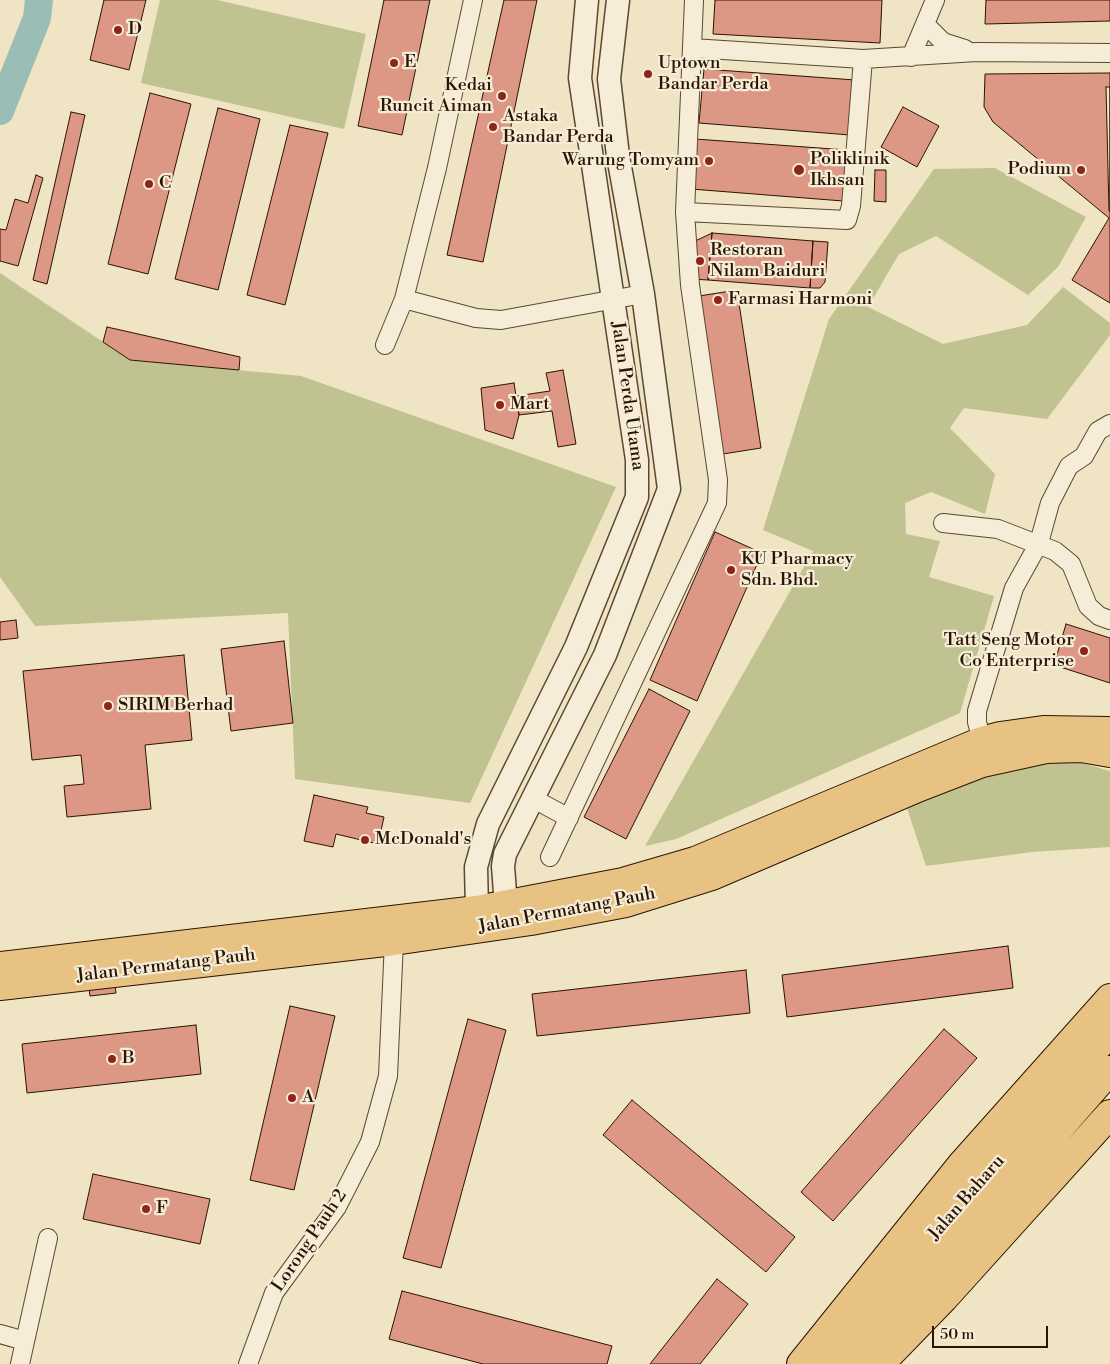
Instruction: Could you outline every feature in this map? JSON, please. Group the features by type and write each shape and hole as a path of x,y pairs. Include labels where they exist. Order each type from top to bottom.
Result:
{"main road":[{"name":"Jalan Permatang Pauh","path":"0,966 477,910 624,882 695,860 982,741 1000,736 1043,730 1110,731"},
{"name":"Jalan Permatang Pauh","path":"0,986 394,942 531,921 616,905 686,885 748,861 920,786 998,758 1027,752 1065,748 1110,753"},
{"path":"801,1364 962,1164 1110,998"},
{"name":"Jalan Baharu","path":"854,1364 908,1285 1110,1032"},
{"name":"Jalan Baharu","path":"823,1364 908,1285 1110,1070"},
{"path":"880,1364 944,1298 1110,1114"}],"street":[{"path":"385,345 404,299 436,168 473,0"},
{"name":"Jalan Perda Utama","path":"477,910 476,867 488,824 576,648 637,497 638,460 580,78 586,0"},
{"name":"Jalan Perda Utama","path":"506,906 503,866 505,854 605,655 669,490 643,294 618,156 609,79 618,0"},
{"path":"550,857 717,503 718,480 690,285 685,212 694,0"},
{"path":"911,57 935,0"},
{"path":"925,24 943,42 977,52"},
{"path":"692,48 863,59 977,52 1110,53"},
{"path":"685,212 847,220 852,197 863,59"},
{"path":"404,299 476,318 501,320 643,294"},
{"path":"982,741 977,722 980,700 1014,588 1039,543 1050,503 1069,466 1084,456 1098,431 1110,424"},
{"path":"942,523 998,529 1039,543 1055,551 1071,564 1088,606 1099,616 1110,620"},
{"path":"532,798 569,818"},
{"name":"Lorong Pauh 2","path":"248,1364 274,1293 337,1207 370,1142 388,1076 394,942"},
{"path":"20,1364 48,1238"},
{"path":"0,1334 25,1341"}],"green space":[{"path":"160,0 217,0 366,34 344,129 141,83"},
{"path":"995,168 1086,217 1058,267 1028,295 936,236 899,254 868,307 943,344 1027,325 1063,287 1110,323 1110,335 1047,419 964,408 950,428 995,474 985,514 931,492 905,503 906,534 940,541 929,577 994,596 960,713 676,839 645,846 813,551 763,530 829,319 934,169"},
{"path":"0,273 130,360 301,376 616,487 470,803 295,779 288,613 35,626 0,577"},
{"path":"1047,761 1081,763 1110,771 1110,847 1032,852 926,866 906,805 997,771"}],"building":[{"name":"D","path":"104,0 146,0 129,70 90,60"},
{"name":"E","path":"384,0 430,0 402,135 358,126"},
{"name":"Astaka Bandar Perda","path":"504,0 537,0 483,262 447,255"},
{"path":"715,0 882,0 880,43 713,34"},
{"path":"986,0 1110,0 1110,21 985,24"},
{"path":"704,69 855,80 850,135 699,123"},
{"name":"Podium","path":"1110,73 1110,303 1072,280 1109,218 993,122 984,107 985,74"},
{"path":"1106,87 1110,87 1110,211 1109,211"},
{"name":"C","path":"150,93 191,104 148,274 108,264"},
{"path":"903,107 939,126 917,167 881,147"},
{"path":"218,108 260,119 218,290 175,279"},
{"path":"71,112 85,115 47,284 33,280"},
{"path":"290,125 328,133 285,305 247,295"},
{"path":"695,139 847,150 843,201 691,189"},
{"path":"875,170 886,170 886,202 874,201"},
{"path":"36,175 43,178 18,266 0,261 0,229 6,230 15,199 28,203"},
{"path":"712,233 813,241 810,288 708,280"},
{"name":"Restoran Nilam Baiduri","path":"712,233 708,280 692,279 689,244"},
{"path":"813,241 828,242 825,282 820,288 810,288"},
{"path":"737,290 761,448 723,454 699,296"},
{"path":"107,327 240,357 239,370 130,360 103,342"},
{"path":"563,370 576,444 558,447 552,411 519,415 516,396 550,391 546,373"},
{"name":"Mart","path":"514,383 519,415 513,439 485,430 481,388"},
{"path":"715,532 762,553 697,701 650,680"},
{"path":"16,620 18,638 0,640 0,622"},
{"name":"Tatt Seng Motor Co Enterprise","path":"1066,624 1110,638 1110,683 1054,665"},
{"name":"SIRIM Berhad","path":"284,641 293,723 231,731 221,649"},
{"name":"SIRIM Berhad","path":"184,655 192,740 145,745 151,809 67,817 64,786 84,784 81,755 32,760 23,671"},
{"path":"649,689 690,711 626,839 584,817"},
{"path":"314,795 368,807 366,813 384,817 378,844 336,834 333,847 304,841"},
{"path":"1008,946 1013,988 787,1017 782,975"},
{"path":"746,970 750,1013 537,1036 532,994"},
{"path":"115,986 116,993 90,996 89,989"},
{"name":"A","path":"290,1006 335,1016 294,1190 250,1180"},
{"path":"468,1019 506,1030 441,1268 403,1258"},
{"name":"B","path":"196,1025 201,1074 27,1093 22,1044"},
{"path":"944,1029 977,1058 833,1221 801,1192"},
{"path":"632,1100 795,1237 766,1272 603,1135"},
{"name":"F","path":"93,1174 210,1199 200,1244 83,1219"},
{"path":"717,1279 748,1304 700,1364 650,1364"},
{"path":"402,1291 612,1346 607,1364 483,1364 389,1339"}],"waterway":[{"path":"0,111 37,18 39,0"}],"place":[{"name":"D","path":"118,30"},
{"name":"E","path":"394,63"},
{"name":"Uptown Bandar Perda","path":"648,74"},
{"name":"Kedai Runcit Aiman","path":"502,96"},
{"name":"Astaka Bandar Perda","path":"493,127"},
{"name":"Warung Tomyam","path":"709,161"},
{"name":"Poliklinik Ikhsan","path":"799,170"},
{"name":"Podium","path":"1081,170"},
{"name":"C","path":"149,184"},
{"name":"Restoran Nilam Baiduri","path":"700,261"},
{"name":"Farmasi Harmoni","path":"718,300"},
{"name":"Mart","path":"500,405"},
{"name":"KU Pharmacy Sdn. Bhd.","path":"731,570"},
{"name":"Tatt Seng Motor Co Enterprise","path":"1084,651"},
{"name":"SIRIM Berhad","path":"108,706"},
{"name":"McDonald's","path":"365,840"},
{"name":"B","path":"112,1059"},
{"name":"A","path":"292,1098"},
{"name":"F","path":"146,1209"}]}
